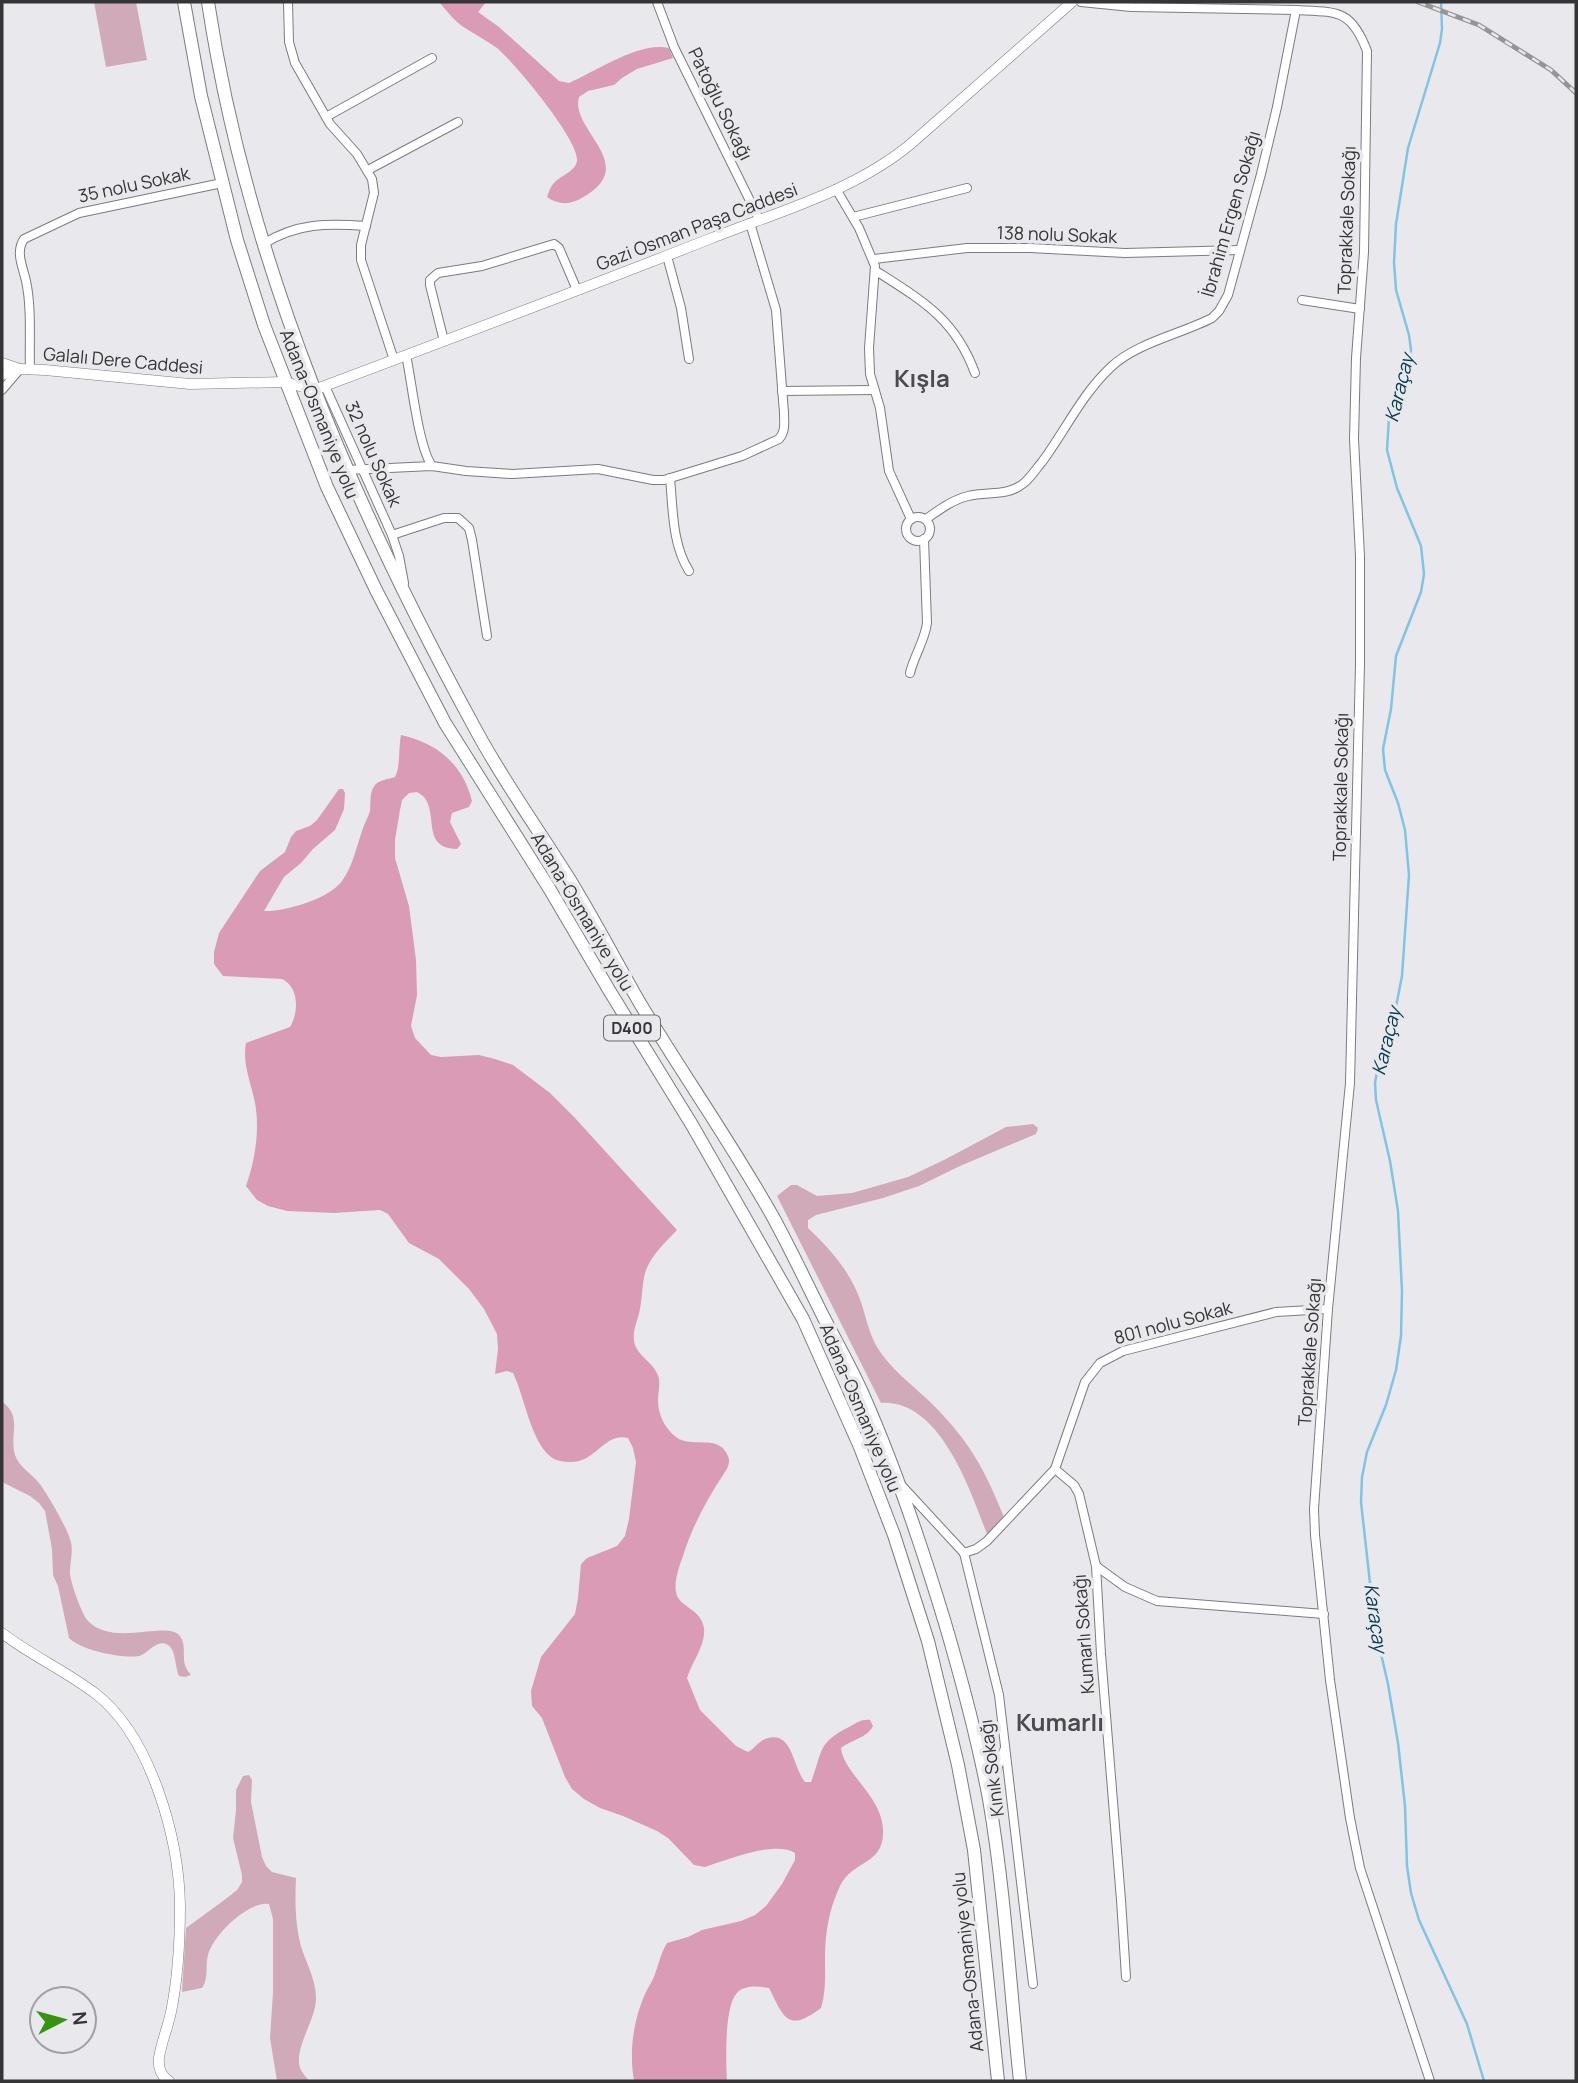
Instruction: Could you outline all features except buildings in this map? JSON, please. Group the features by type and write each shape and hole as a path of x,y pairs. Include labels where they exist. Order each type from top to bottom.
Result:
{"highway":[{"name":"Adana-Osmaniye yolu","path":"184,2 201,96 247,275 285,382 327,487 376,590 445,723 549,888 608,990 692,1125 803,1319 860,1447 894,1535 928,1641 958,1765 974,1850 998,2081"},
{"name":"Adana-Osmaniye yolu","path":"208,2 229,114 263,244 363,507 480,738 578,893 640,1002 772,1216 863,1395 899,1483 956,1661 988,1792 1020,2081"}],"street":[{"path":"288,2 292,57 326,117 368,170 372,179 374,193 361,245 361,260 394,360"},
{"name":"Patoğlu Sokağı","path":"347,470 432,466 503,474 598,469 653,480 670,478 742,456 783,435 785,428 776,310 755,221 678,56 657,2"},
{"name":"Gazi Osman Paşa Caddesi","path":"319,388 667,256 836,189 873,171 898,155 1072,2"},
{"path":"1081,2 1144,7 1296,10"},
{"name":"İbrahim Ergen Sokağı","path":"926,519 963,497 1010,491 1026,482 1055,445 1098,379 1112,365 1130,353 1198,325 1219,311 1228,295 1277,107 1296,10"},
{"name":"Toprakkale Sokağı","path":"1296,10 1338,13 1354,24 1367,51 1364,252 1354,439 1360,556 1360,664 1350,1083 1328,1309 1314,1509 1315,1535 1331,1680 1350,1818 1360,1868 1430,2081"},
{"path":"326,117 432,58"},
{"path":"368,170 458,122"},
{"name":"35 nolu Sokak","path":"25,369 28,290 20,255 24,239 79,213 222,183"},
{"path":"853,218 967,188"},
{"path":"836,189 874,259 876,271 869,363 880,408 889,471 911,519"},
{"path":"263,244 283,233 315,225 366,226"},
{"path":"444,341 430,285 430,280 438,273 482,266 554,244 559,248 577,290"},
{"name":"138 nolu Sokak","path":"874,259 967,248 1125,253 1240,250"},
{"path":"667,256 681,308 689,359"},
{"path":"876,271 922,301 948,324 966,349 975,373"},
{"path":"1302,300 1360,309"},
{"path":"406,355 422,443 432,466"},
{"path":"2,362 25,369"},
{"path":"2,390 25,369"},
{"name":"Galalı Dere Caddesi","path":"2,376 25,369 180,383 285,382"},
{"path":"285,382 319,388"},
{"name":"32 nolu Sokak","path":"319,388 362,469 392,535 407,596"},
{"path":"782,391 874,390"},
{"path":"670,478 677,541 683,562 689,571"},
{"name":"32 nolu Sokak","path":"392,535 444,518 458,518 466,525 472,540 487,636"},
{"path":"910,673 926,631 924,539 930,530 926,519 911,519 907,525 907,534 913,540 924,539"},
{"name":"801 nolu Sokak","path":"1055,1468 1072,1425 1084,1382 1106,1359 1132,1349 1276,1312 1328,1309"},
{"path":"964,1553 987,1541 1055,1468"},
{"name":"Kumarlı Sokağı","path":"1055,1468 1074,1485 1079,1494 1096,1566 1102,1681 1122,1900 1126,1978"},
{"name":"Kınık Sokağı","path":"899,1483 964,1553 995,1674 1006,1745 1033,1984"},
{"path":"1096,1566 1125,1587 1157,1601 1324,1614"},
{"path":"2,1633 21,1648 86,1688 114,1711 141,1754 163,1805 175,1848 180,1906 172,2011 159,2058 161,2073 169,2081"},
{"path":"988,1792 1006,1745"}],"shaded area":[{"path":"94,2 136,2 147,60 106,67"},
{"path":"439,2 486,2 478,12 499,27 559,81 569,83 632,53 657,47 669,48 673,58 637,69 614,85 588,91 579,97 579,110 584,123 605,161 605,174 597,187 570,203 547,197 554,183 576,165 575,151 568,137 531,85 505,56 497,48 461,26"},
{"path":"401,735 426,743 447,757 462,776 472,801 469,807 452,813 450,822 461,844 457,849 439,844 435,838 429,808 423,796 417,792 409,793 402,800 395,840 395,858 409,906 416,960 417,995 411,1026 415,1038 431,1055 479,1055 513,1065 550,1093 575,1118 677,1230 657,1252 646,1270 634,1340 637,1350 657,1374 659,1411 669,1430 682,1440 718,1445 724,1449 729,1459 727,1468 705,1504 691,1535 678,1569 676,1583 678,1597 699,1616 704,1628 701,1647 687,1678 700,1710 736,1746 748,1752 765,1739 781,1739 791,1751 805,1782 811,1782 822,1749 831,1738 862,1721 870,1720 873,1726 863,1736 841,1748 849,1767 870,1795 881,1817 882,1841 874,1856 846,1877 836,1895 827,1931 821,2008 810,2016 794,2021 783,2014 769,1988 752,1987 740,1990 733,2000 728,2022 727,2081 634,2081 632,2048 638,2015 667,1943 755,1915 766,1906 782,1884 795,1860 795,1853 776,1849 764,1850 705,1867 694,1865 668,1838 657,1831 600,1808 572,1789 542,1718 532,1706 531,1691 541,1657 575,1614 581,1564 587,1558 617,1546 625,1536 636,1462 628,1438 613,1439 580,1461 566,1462 553,1458 538,1441 513,1373 507,1371 495,1374 497,1334 484,1309 469,1289 439,1259 409,1243 388,1214 380,1210 334,1213 287,1211 257,1200 246,1186 254,1156 257,1124 246,1066 246,1043 290,1027 296,1000 292,988 282,979 223,976 214,964 219,933 260,871 285,852 296,831 317,820 339,789 343,789 345,793 344,809 335,830 284,877 264,911 283,909 317,899 342,881 352,863 370,811 373,788 379,782 395,777"},
{"path":"1033,1124 1038,1128 1036,1134 919,1186 816,1215 808,1220 808,1228 832,1253 851,1280 872,1336 883,1356 951,1425 978,1461 1004,1517 987,1534 962,1472 936,1431 920,1416 902,1406 881,1403 777,1196 791,1185 797,1185 817,1196 852,1193 908,1177 1006,1127"},
{"path":"2,1402 12,1413 14,1420 14,1448 17,1459 43,1488 68,1534 72,1547 70,1575 85,1617 99,1628 111,1632 172,1631 179,1635 183,1642 185,1665 191,1675 179,1676 173,1651 164,1643 139,1656 123,1656 92,1650 69,1638 58,1586 53,1575 52,1549 45,1511 30,1496 2,1482"},
{"path":"249,1775 252,1780 251,1802 266,1866 272,1872 296,1878 298,1930 316,1992 315,2008 302,2043 299,2060 301,2070 310,2081 277,2081 270,2038 273,1919 269,1904 251,1908 224,1929 208,1955 202,1988 182,1992 186,1928 237,1890 242,1882 233,1838 236,1790 243,1776"}],"waterway":[{"name":"Karaçay","path":"1441,2 1440,43 1408,148 1396,224 1396,290 1411,350 1409,365 1389,417 1387,450 1397,488 1421,546 1424,574 1421,592 1396,656 1391,709 1383,749 1385,770 1405,830 1409,875 1402,976 1394,1017 1375,1083 1398,1211 1401,1336 1396,1370 1386,1405 1367,1452 1361,1502 1375,1628 1398,1743 1411,1893 1419,1920 1467,2024 1484,2081"}],"railway":[{"path":"1418,2 1479,25 1551,70 1576,93"}],"district":[{"name":"Kışla","path":"922,379"},
{"name":"Kumarlı","path":"1060,1723"}]}
